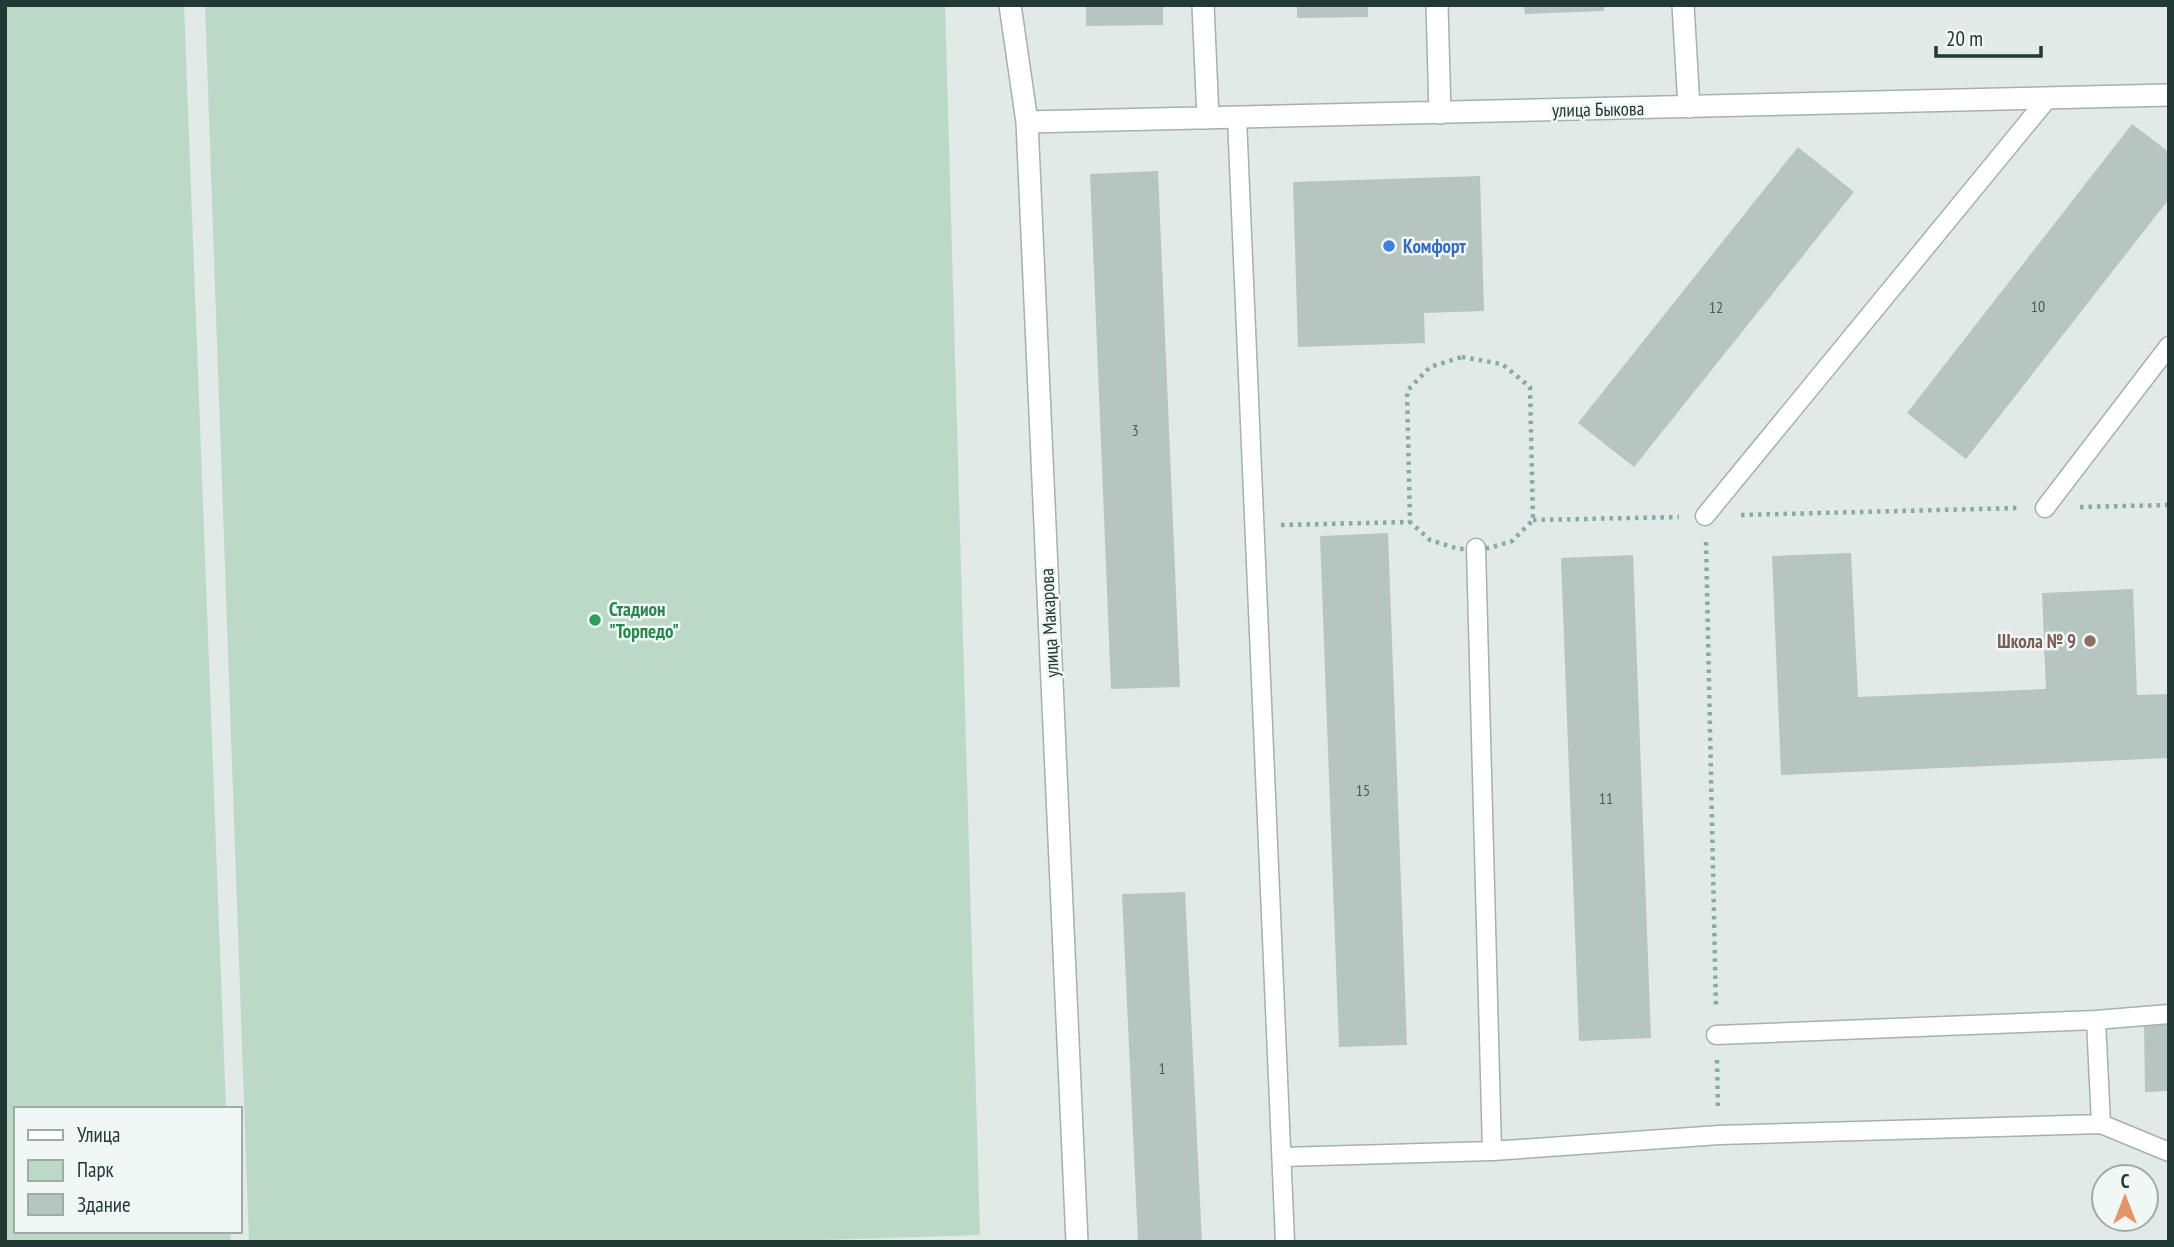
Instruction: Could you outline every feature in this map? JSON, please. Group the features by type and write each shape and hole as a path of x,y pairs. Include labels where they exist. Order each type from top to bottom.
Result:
{"street":[{"name":"улица Макарова","path":"1010,5 1027,122 1077,1242"},
{"path":"1203,5 1208,118"},
{"path":"1437,5 1440,113"},
{"path":"1683,5 1689,107"},
{"name":"улица Быкова","path":"1027,122 2169,95"}],"lane":[{"path":"1705,516 2048,98"},
{"path":"1237,118 1285,1242"},
{"path":"2045,508 2169,346"},
{"path":"1476,548 1492,1151"},
{"path":"1716,1035 2096,1020 2169,1014"},
{"path":"2096,1020 2101,1124"},
{"path":"1282,1157 1492,1151 1719,1135 2101,1124 2169,1152"}],"path":[{"path":"1410,522 1407,391 1430,367 1462,358 1502,364 1530,387 1533,520"},
{"path":"1255,526 1410,522 1430,540 1459,549 1489,548 1512,541 1533,520 2169,505"},
{"path":"1705,516 1719,1135"}],"green space":[{"path":"5,5 184,5 226,1107 14,1107 14,1233 230,1233 231,1242 5,1242"},
{"name":"Стадион \"Торпедо\"","path":"205,5 945,5 980,1235 760,1242 249,1242"}],"building":[{"path":"1086,5 1163,5 1163,25 1086,26"},
{"path":"1297,5 1368,5 1368,17 1297,18"},
{"path":"1524,5 1604,5 1604,11 1525,14"},
{"path":"2132,124 2169,152 2169,199 1966,459 1907,413"},
{"path":"1798,147 1854,192 1634,467 1578,423"},
{"path":"1158,171 1180,687 1111,689 1090,174"},
{"name":"Комфорт","path":"1480,176 1484,311 1424,313 1425,343 1298,347 1293,182"},
{"path":"1388,533 1407,1045 1339,1047 1320,536"},
{"name":"Школа № 9","path":"1851,553 1858,697 2046,689 2042,593 2133,589 2137,695 2169,694 2169,758 1781,775 1772,556"},
{"path":"1633,555 1651,1038 1579,1041 1561,558"},
{"path":"1185,892 1202,1242 1138,1242 1122,894"},
{"path":"2144,1025 2169,1025 2169,1091 2145,1092"}],"place":[{"name":"Комфорт","path":"1389,246"},
{"name":"Стадион \"Торпедо\"","path":"595,620"},
{"name":"Школа № 9","path":"2090,641"}]}
